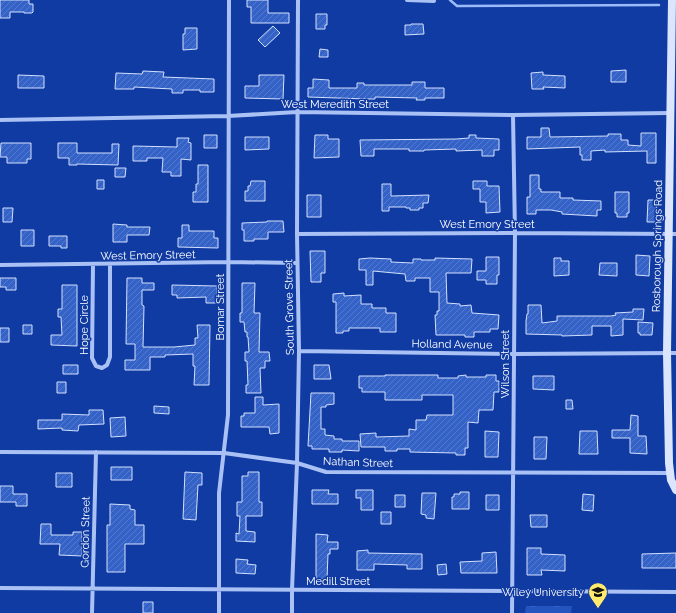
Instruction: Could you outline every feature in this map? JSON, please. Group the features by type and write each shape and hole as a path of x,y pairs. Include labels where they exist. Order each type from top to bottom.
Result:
{"street":[{"name":"Bomar Street","path":"219,613 219,493 228,415 229,0"},
{"name":"South Grove Street","path":"292,613 299,351 297,263 298,0"},
{"path":"407,0 434,0"},
{"name":"Rosborough Springs Road","path":"672,0 670,113 672,234 667,353 668,453 670,473 676,490"},
{"name":"West Meredith Street","path":"0,120 228,116 297,112 513,115 670,113"},
{"name":"Wilson Street","path":"512,613 515,233 513,115"},
{"name":"West Emory Street","path":"297,234 672,234"},
{"name":"West Emory Street","path":"0,265 93,265 229,262 297,263"},
{"name":"Hope Circle","path":"93,265 92,358 96,366 102,368 107,365 110,358 110,264"},
{"name":"Holland Avenue","path":"299,351 514,354 676,353"},
{"name":"Nathan Street","path":"0,452 224,454 297,463 326,472 670,473"},
{"name":"Gordon Street","path":"92,613 96,452"},
{"name":"Medill Street","path":"0,588 676,592"}],"green space":[{"path":"526,606 572,606 571,613 525,613"}],"building":[{"path":"0,0 29,0 29,4 33,4 33,12 10,12 10,18 0,18"},
{"path":"247,0 268,0 268,13 289,13 289,23 251,23 251,7 247,7"},
{"path":"316,14 327,14 327,25 325,25 325,29 316,29"},
{"path":"423,24 424,34 405,35 405,25"},
{"path":"273,26 280,33 265,47 258,40"},
{"path":"185,28 197,28 197,49 183,50 183,34 185,34"},
{"path":"320,49 328,50 328,57 319,57"},
{"path":"626,70 626,82 611,82 611,71"},
{"path":"143,71 164,72 163,77 214,79 214,92 183,90 183,93 172,93 172,89 134,87 134,89 115,89 116,73 142,74"},
{"path":"543,72 543,75 565,76 565,88 543,87 544,89 532,89 531,73"},
{"path":"18,75 44,76 44,88 18,88"},
{"path":"259,75 284,75 283,99 245,98 245,86 259,86"},
{"path":"313,79 329,80 329,88 357,88 357,83 364,83 364,85 412,85 412,82 425,82 425,88 444,88 444,98 425,98 425,100 416,100 417,98 375,97 375,99 367,99 308,97 308,88 313,88"},
{"path":"541,128 549,128 550,137 608,136 608,134 621,134 621,140 628,140 628,145 641,146 641,133 656,133 656,163 647,163 647,151 591,151 591,160 582,160 582,155 580,155 580,147 527,149 527,137 541,137"},
{"path":"204,135 217,135 217,148 204,148"},
{"path":"315,135 328,135 328,139 339,139 339,157 314,158"},
{"path":"469,135 476,135 476,138 499,139 499,150 494,150 494,156 482,156 482,150 456,151 456,149 409,151 409,149 374,149 374,156 361,156 360,140 456,139 469,138"},
{"path":"245,137 269,137 269,149 245,150"},
{"path":"177,138 189,138 188,142 191,143 191,160 181,159 181,176 171,176 171,172 162,172 163,158 147,158 147,161 133,161 133,146 177,147"},
{"path":"1,143 31,143 31,159 27,159 27,163 7,163 7,157 0,157"},
{"path":"58,143 77,143 77,153 112,153 112,144 119,144 118,165 69,165 69,158 58,158"},
{"path":"198,165 208,165 208,202 193,202 193,192 196,192 196,184 198,184"},
{"path":"115,168 126,168 125,177 115,177"},
{"path":"530,175 539,175 539,189 541,189 541,192 560,192 560,198 573,198 573,200 601,201 601,210 597,210 597,216 562,214 562,212 551,210 536,210 536,214 527,214 527,197 530,197"},
{"path":"97,180 104,180 104,189 97,189"},
{"path":"251,181 265,181 265,201 245,201 245,191 248,191 248,186 250,186"},
{"path":"473,181 487,181 487,186 499,186 500,212 486,213 486,202 480,202 480,189 473,189"},
{"path":"382,184 391,184 391,196 429,195 428,203 423,203 423,208 419,208 419,210 410,210 410,208 406,207 389,207 389,211 382,211"},
{"path":"615,192 629,192 629,213 627,213 627,217 617,217 617,213 615,213"},
{"path":"307,195 321,195 321,217 307,217"},
{"path":"648,200 657,200 656,222 647,222"},
{"path":"3,208 13,208 12,222 3,222"},
{"path":"283,221 284,232 268,232 268,239 244,241 244,230 242,230 242,223"},
{"path":"113,224 127,225 127,227 150,227 149,235 127,235 127,242 113,242"},
{"path":"182,225 189,225 189,231 214,231 214,238 218,238 218,248 178,247 178,238 182,238"},
{"path":"21,230 34,230 34,246 21,246"},
{"path":"49,236 67,236 67,248 61,248 61,246 49,246"},
{"path":"310,251 325,251 325,273 321,273 321,282 311,282"},
{"path":"636,255 650,256 649,276 636,275"},
{"path":"486,257 499,257 499,275 497,275 497,284 486,284 486,280 477,280 477,271 486,271"},
{"path":"554,258 561,258 561,261 569,261 569,275 554,276"},
{"path":"359,259 391,259 391,262 413,263 413,259 472,259 471,273 446,273 447,303 460,304 460,306 471,305 472,313 499,315 498,329 490,329 490,332 474,332 474,337 465,337 465,335 436,335 435,315 437,315 437,311 439,311 439,292 430,292 430,278 415,278 415,281 406,281 405,274 373,271 373,285 366,285 366,270 359,270"},
{"path":"600,263 617,263 617,276 599,275"},
{"path":"0,278 16,278 16,290 6,290 6,287 0,287"},
{"path":"127,278 142,278 142,283 154,283 154,290 142,290 142,305 144,306 143,347 195,345 195,338 198,338 197,325 210,325 209,385 194,385 195,366 193,366 193,354 150,357 150,370 125,370 125,360 135,360 135,344 126,344"},
{"path":"242,283 255,283 254,313 260,313 259,352 269,352 270,361 265,361 265,368 260,368 261,393 246,393 246,385 248,385 245,352 249,352 248,337 247,332 245,332 244,322 240,322 240,313 242,313"},
{"path":"62,285 77,285 77,346 51,345 51,335 62,335 61,317 58,317 58,309 62,309"},
{"path":"172,285 217,286 217,303 206,303 206,297 177,298 177,295 172,295"},
{"path":"344,293 344,296 361,295 361,304 372,304 372,308 386,308 386,313 396,313 396,332 380,332 380,328 349,328 349,331 336,333 336,302 333,302 333,294"},
{"path":"528,305 541,305 542,323 557,321 557,316 611,316 616,315 615,313 633,312 633,309 644,309 643,320 623,319 623,335 611,336 611,326 592,326 592,335 562,336 526,334"},
{"path":"638,322 653,323 652,335 640,335 640,333 638,333"},
{"path":"23,325 32,325 32,334 23,334"},
{"path":"0,328 9,328 9,342 0,342"},
{"path":"63,365 78,365 78,374 63,374"},
{"path":"314,365 329,365 331,379 314,379"},
{"path":"438,375 438,378 458,378 458,376 466,375 466,377 486,377 486,375 496,375 496,381 499,381 499,392 494,392 493,410 479,410 478,423 468,422 468,448 465,448 465,455 456,455 456,453 410,452 410,449 385,451 385,447 361,447 360,434 376,433 376,437 409,436 409,429 416,430 416,420 426,420 427,415 453,415 453,395 422,395 422,400 385,400 385,392 362,392 362,388 359,388 359,376"},
{"path":"533,376 554,376 554,390 533,389"},
{"path":"57,382 66,382 66,393 57,393"},
{"path":"311,393 334,393 334,404 321,407 321,429 325,429 325,435 334,436 334,439 342,439 342,441 359,441 359,451 342,450 342,452 329,452 329,449 312,449 312,446 308,446"},
{"path":"255,397 263,397 263,405 279,404 279,433 270,434 269,427 241,427 241,416 244,416 244,413 255,413"},
{"path":"566,400 572,400 573,409 566,409"},
{"path":"154,406 169,407 169,414 154,413"},
{"path":"89,410 103,410 104,424 79,425 78,431 62,430 62,428 38,429 38,420 62,420 62,414 89,415"},
{"path":"631,415 638,416 638,436 646,436 647,454 630,453 630,438 612,438 612,430 630,430"},
{"path":"125,417 126,436 111,437 110,418"},
{"path":"485,431 499,432 498,457 485,457"},
{"path":"580,431 597,431 598,454 579,454"},
{"path":"534,437 547,437 546,459 534,459"},
{"path":"111,467 132,467 132,480 111,480"},
{"path":"185,472 202,473 202,485 198,485 196,520 183,519"},
{"path":"248,472 259,472 259,502 262,502 262,516 246,516 246,531 255,532 255,542 236,541 236,533 239,534 240,516 237,516 237,502 242,502 242,476 248,476"},
{"path":"56,473 72,473 72,487 56,487"},
{"path":"0,486 13,486 13,494 27,494 27,506 16,506 16,502 0,502"},
{"path":"312,490 329,490 328,494 338,494 338,504 312,504"},
{"path":"356,490 373,490 373,510 361,510 361,498 356,498"},
{"path":"460,492 469,492 469,509 452,509 452,497 454,497 454,494 460,494"},
{"path":"422,493 436,493 434,519 426,518 426,515 421,514"},
{"path":"583,494 594,495 593,511 582,510"},
{"path":"395,495 405,495 405,507 395,507"},
{"path":"486,495 499,495 499,510 486,510"},
{"path":"110,504 130,505 130,509 135,510 135,525 144,525 144,544 125,544 125,572 107,572 107,525 110,525"},
{"path":"381,512 391,512 391,524 381,524"},
{"path":"530,515 547,515 547,527 531,527"},
{"path":"41,524 51,524 51,535 73,535 73,532 82,532 82,556 59,555 60,544 40,544"},
{"path":"316,534 328,535 327,542 338,542 338,549 330,549 330,554 328,554 327,579 316,579"},
{"path":"527,548 541,548 541,554 565,555 565,571 541,570 542,575 527,575"},
{"path":"368,550 368,553 422,554 422,569 407,569 407,565 374,564 374,570 357,570 357,551"},
{"path":"496,552 497,573 461,573 460,562 482,561 482,553"},
{"path":"676,553 676,568 642,568 642,554"},
{"path":"236,559 248,560 247,564 256,565 255,574 236,573"},
{"path":"446,564 447,574 438,575 437,565"},
{"path":"143,602 153,602 153,613 143,613"}],"waterway":[{"path":"450,0 457,6 659,5"}],"place":[{"name":"Wiley University","path":"598,609"}]}
